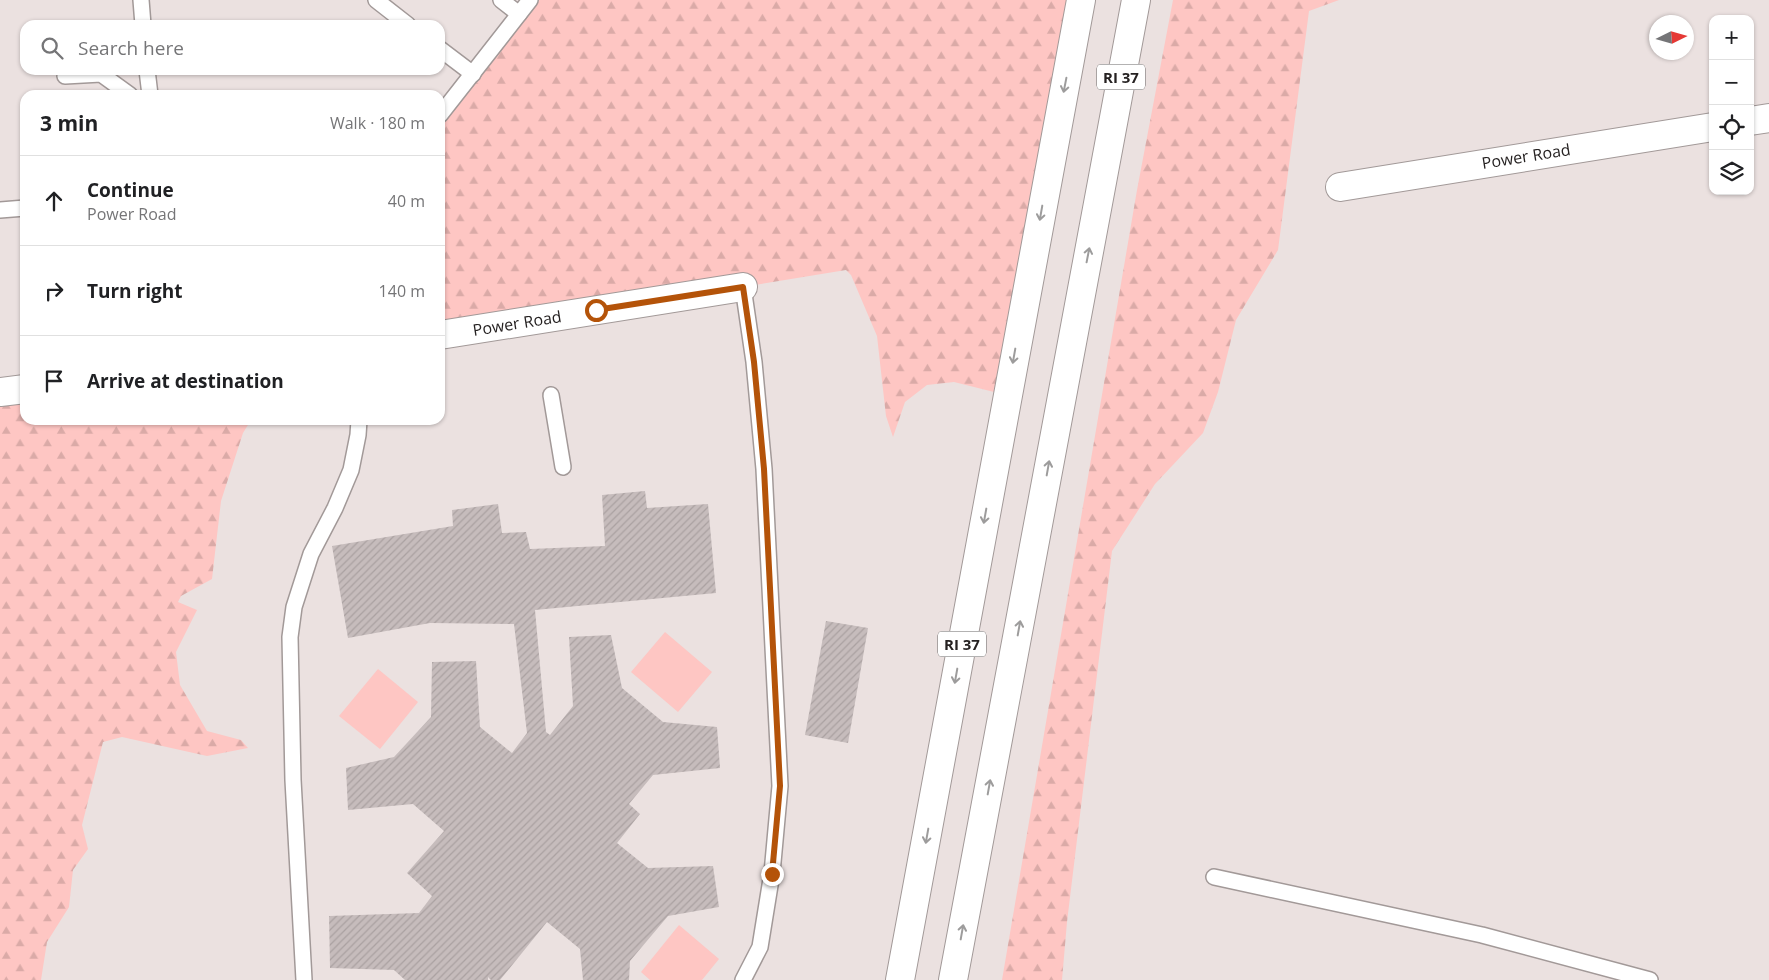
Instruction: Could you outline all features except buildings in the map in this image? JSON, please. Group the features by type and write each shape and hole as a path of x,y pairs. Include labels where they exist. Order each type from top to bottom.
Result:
{"main road":[{"path":"1074,37 1076,0"},
{"name":"RI 37","path":"900,980 1081,0"},
{"name":"RI 37","path":"954,980 1078,303 1136,0"},
{"path":"1107,155 1153,0"},
{"path":"1754,120 1769,118"},
{"name":"Power Road","path":"1340,187 1709,127"},
{"name":"Power Road","path":"445,334 743,287"},
{"path":"0,392 20,390"}],"lane":[{"path":"141,0 143,20"},
{"path":"376,0 402,20"},
{"path":"501,0 519,14"},
{"path":"445,109 530,0"},
{"path":"445,53 473,74"},
{"path":"65,76 83,75"},
{"path":"102,75 123,90"},
{"path":"148,75 149,90"},
{"path":"0,210 20,208"},
{"path":"743,287 754,362 764,469 780,786 772,874 760,947 743,980"},
{"path":"551,394 563,466"},
{"path":"304,980 293,780 290,636 294,606 310,554 335,508 350,470 359,425"},
{"path":"1214,877 1482,935 1650,980"}],"green space":[{"path":"534,0 1078,0 1002,394 954,382 927,385 905,402 893,437 886,416 877,336 851,275 846,270 445,336 445,111"},
{"path":"1173,0 1339,0 1309,11 1278,250 1236,320 1218,392 1203,433 1155,484 1112,551 1067,922 1062,980 1002,980 1137,190"},
{"path":"20,392 20,425 248,425 243,433 221,501 212,579 181,596 178,602 197,610 176,652 180,685 207,731 241,740 248,748 207,756 122,737 103,742 82,825 88,849 73,870 69,907 47,942 41,980 0,980 0,394"},
{"path":"665,632 712,672 678,712 631,672"},
{"path":"378,669 418,702 380,749 339,716"},
{"path":"679,925 719,959 702,980 650,980 641,972"}],"route":[{"path":"596,310 743,287 754,362 764,469 780,786 772,874"}]}
